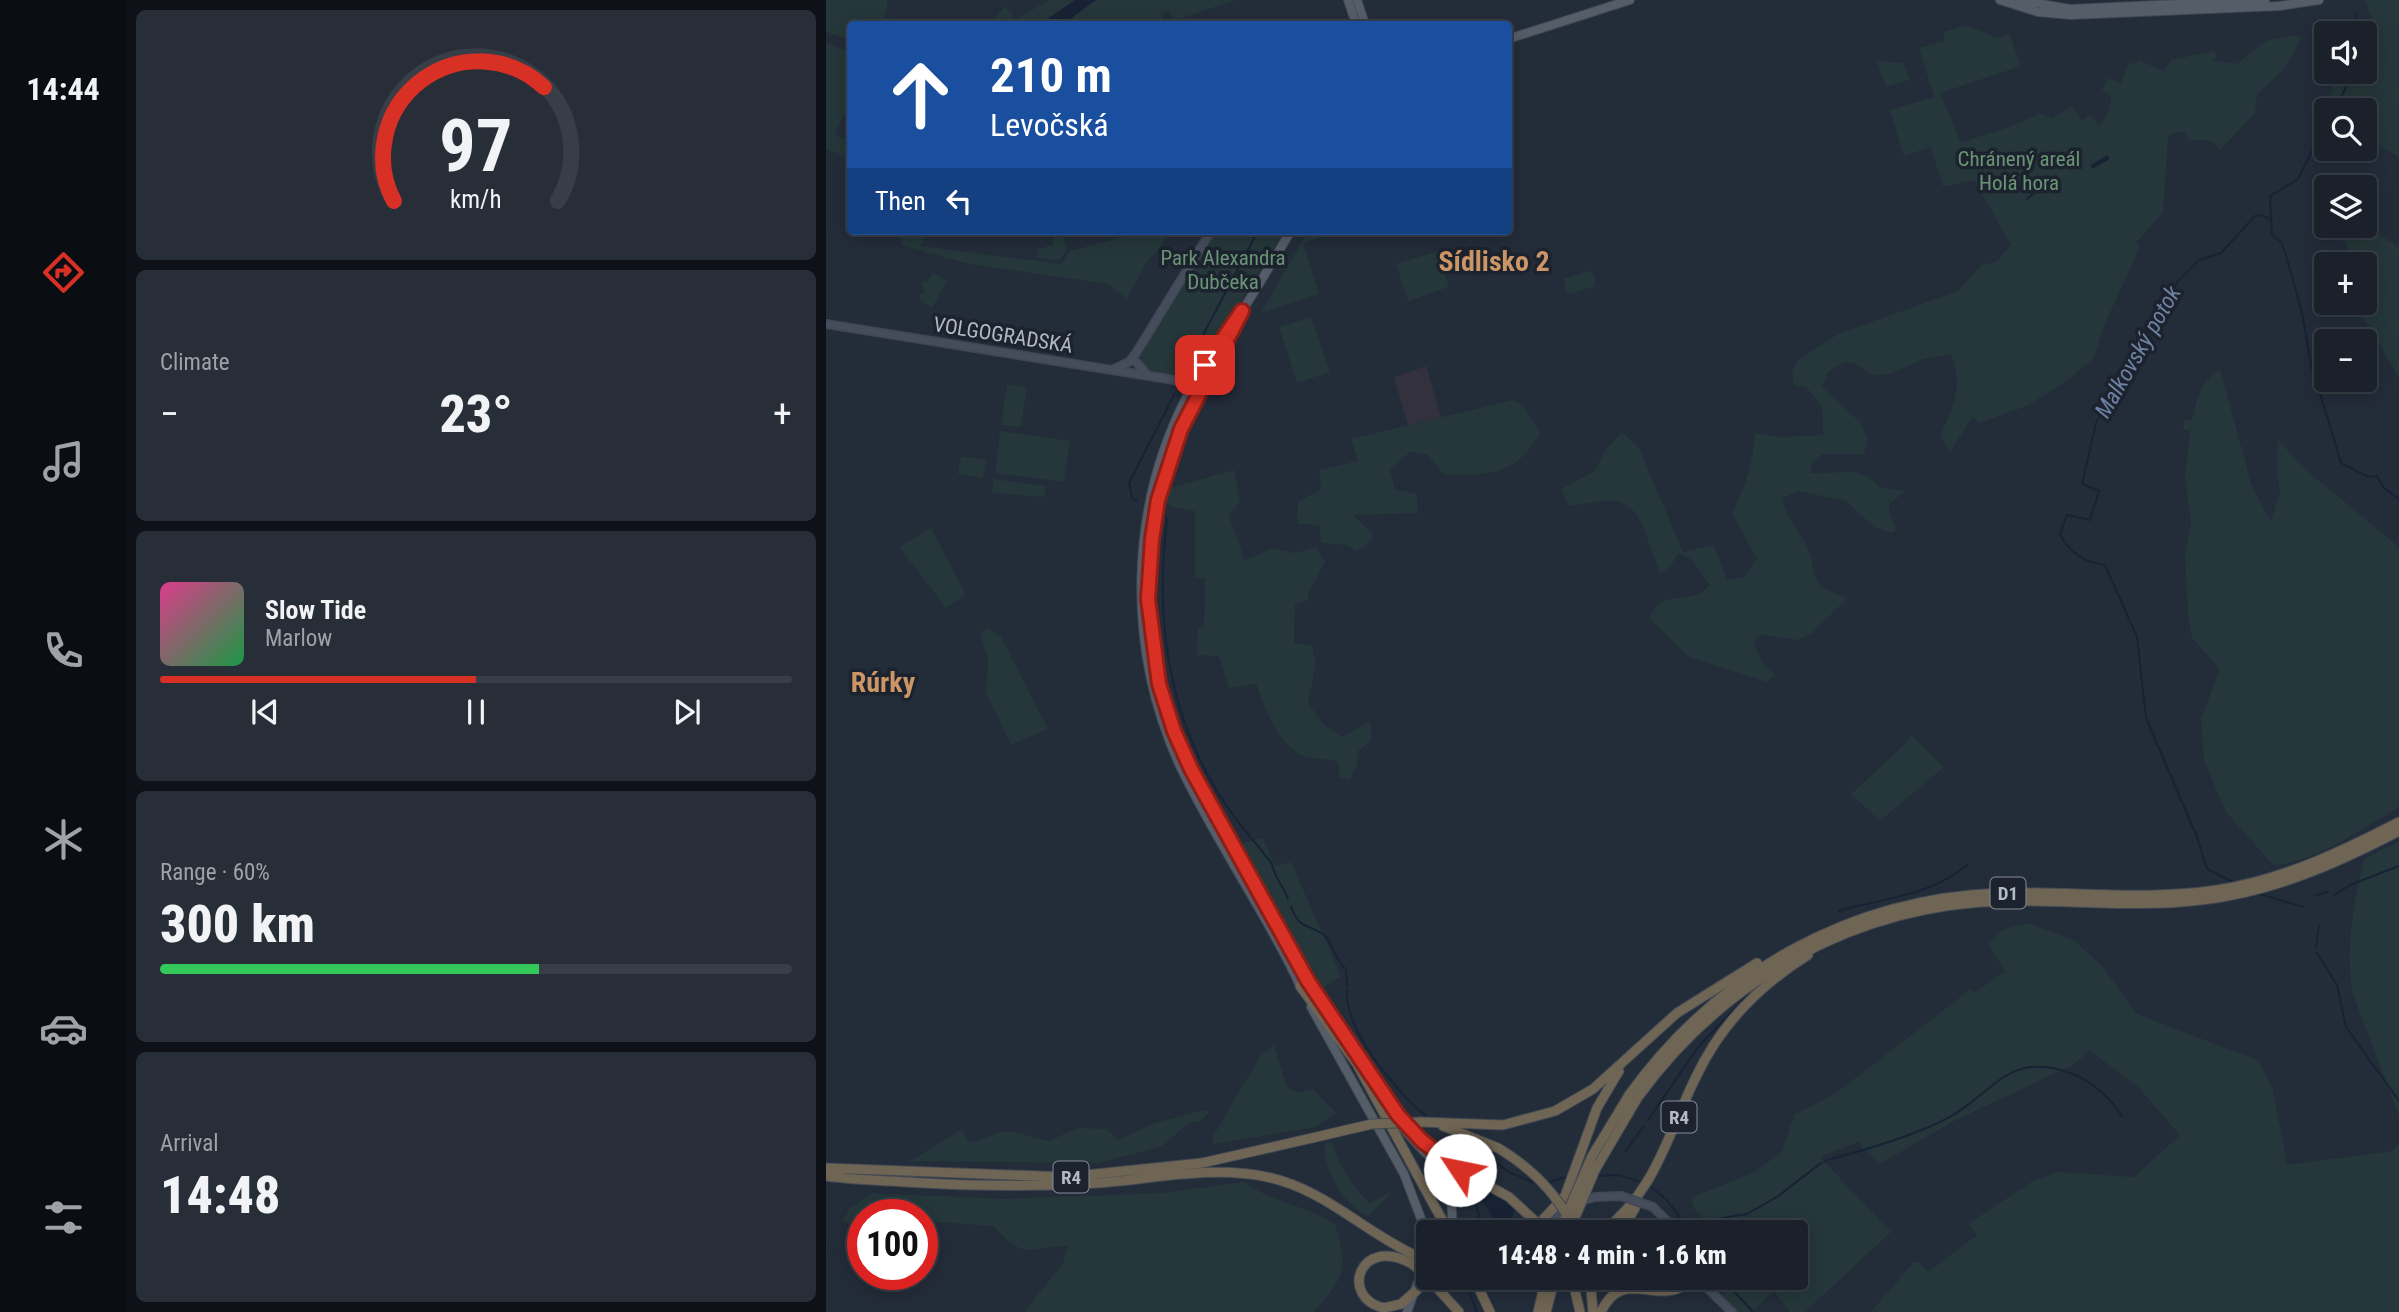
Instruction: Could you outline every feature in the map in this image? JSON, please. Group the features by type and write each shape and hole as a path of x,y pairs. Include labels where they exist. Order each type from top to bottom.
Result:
{"highway":[{"name":"D1","path":"1564,1220 1592,1156 1669,1045 1712,1003 1750,974 1794,947 1870,915 1939,899 2003,893 2152,900 2219,890 2281,875 2343,851 2399,822"},
{"name":"D1","path":"1574,1220 1594,1170 1633,1096 1675,1050 1735,995 1793,957 1842,934 1904,914 1971,903 2212,899 2267,887 2332,864 2399,831"},
{"name":"R4","path":"1614,1220 1644,1190 1651,1179 1696,1075 1723,1030 1748,1001 1776,977 1842,934"},
{"name":"R4","path":"826,1168 1066,1177 1202,1163 1372,1124 1511,1124 1544,1115 1574,1101 1697,999 1774,954 1794,947"},
{"path":"1300,986 1350,1054 1435,1207 1445,1220"},
{"path":"1543,1220 1558,1206 1571,1183 1597,1108 1634,1051"},
{"path":"1370,1073 1411,1131 1460,1170 1519,1203 1535,1220"},
{"path":"1421,1122 1475,1136 1518,1161 1547,1188 1568,1220"},
{"name":"R4","path":"826,1176 1001,1185 1092,1184 1216,1172 1254,1174 1291,1183 1315,1194 1415,1260"},
{"path":"1629,1220 1644,1190"},
{"path":"1415,1260 1394,1255 1375,1256 1361,1270 1360,1287 1366,1299 1384,1308 1401,1304 1416,1290"},
{"path":"1440,1290 1460,1312"},
{"path":"1480,1290 1490,1312"},
{"path":"1538,1312 1543,1290"},
{"path":"1546,1312 1552,1290"},
{"path":"1575,1290 1580,1312"},
{"path":"1591,1290 1593,1312"},
{"path":"1601,1312 1608,1300 1623,1290"},
{"path":"1640,1290 1677,1290"}],"main road":[{"path":"1348,0 1355,21"},
{"path":"1357,0 1364,21"},
{"path":"1512,38 1630,0"},
{"path":"2000,0 2038,12 2071,15 2279,6 2319,0"},
{"path":"2019,0 2070,9 2265,0"},
{"path":"1289,235 1184,402 1155,482 1144,543 1142,617 1151,680 1168,737 1189,784 1396,1159 1421,1220"},
{"path":"1242,311 1187,416 1161,489 1153,530 1148,585 1155,665 1174,731 1210,807 1294,959 1370,1073 1397,1122 1443,1172 1451,1195 1451,1220"},
{"path":"1407,1312 1416,1290"}],"street":[{"path":"1131,373 1136,353 1209,235"},
{"name":"VOLGOGRADSKÁ","path":"826,324 1174,380 1192,387"},
{"path":"1108,370 1133,362"},
{"path":"1133,362 1147,376"},
{"path":"1174,380 1194,376 1205,365"},
{"path":"1174,380 1184,389 1184,402"},
{"path":"1549,1220 1582,1200 1620,1196 1653,1208 1666,1220"},
{"path":"1707,1290 1732,1312"}],"shaded area":[{"path":"1426,366 1441,417 1408,425 1394,377"}],"green space":[{"path":"826,0 888,0 885,17 895,21 847,21 847,39 826,32"},
{"path":"1049,0 1075,0 1045,21 986,21 993,19 1005,6 1016,19"},
{"path":"1096,0 1236,0 1176,20 1168,11 1161,14 1164,21 1067,21"},
{"path":"2365,0 2399,0 2399,157 2377,145 2377,98 2331,98 2332,84 2377,84 2377,21 2372,21"},
{"name":"Chránený areál Holá hora","path":"1967,25 1997,38 2009,33 2021,66 1940,93 1961,143 2039,113 2052,118 2072,106 2082,121 2090,115 2099,126 2108,112 2111,100 2111,96 2102,90 2108,78 2121,83 2130,62 2134,64 2139,60 2163,71 2171,60 2214,51 2217,57 2213,61 2237,64 2266,41 2296,35 2302,39 2282,71 2257,94 2255,113 2220,150 2212,141 2189,140 2185,133 2176,132 2168,137 2163,212 2136,243 2140,247 2103,328 2094,358 2068,380 2029,405 1979,423 1973,416 1950,452 1940,436 1953,406 1957,386 1951,354 1923,359 1890,374 1872,375 1856,364 1845,362 1828,372 1822,386 1860,422 1868,438 1864,454 1822,454 1811,465 1811,473 1856,472 1869,477 1880,487 1906,491 1890,503 1889,511 1896,530 1892,533 1874,527 1846,501 1797,491 1782,499 1810,553 1819,583 1848,598 1811,634 1798,640 1762,635 1753,642 1762,662 1775,675 1767,682 1689,657 1649,618 1658,604 1669,599 1698,594 1710,585 1690,558 1678,553 1671,566 1661,573 1633,510 1614,501 1569,506 1561,489 1595,471 1606,449 1622,432 1639,448 1683,552 1714,545 1727,580 1744,577 1757,559 1732,513 1748,474 1755,433 1780,437 1823,435 1822,406 1805,386 1794,386 1792,372 1797,361 1838,334 1958,291 1981,265 1996,262 2011,245 1974,180 1943,187 1931,147 1904,156 1890,110 1934,97 1919,48 1945,41 1943,32"},
{"path":"826,43 847,51 847,109 835,134 847,140 847,157 826,149"},
{"path":"1877,61 1904,63 1909,80 1886,87"},
{"path":"2377,233 2399,247 2399,378 2377,340 2377,329 2371,329 2358,315 2377,315 2377,252 2351,252 2343,238 2377,238"},
{"path":"897,235 925,235 921,246 1061,264 1070,251 1126,235 1168,235 1158,251 1148,260 1127,299 1108,284 969,264 901,245 903,239"},
{"path":"1054,235 1063,235 1067,249 1060,260 1037,258 1037,249 1053,245"},
{"name":"Park Alexandra Dubčeka","path":"1208,235 1282,235 1197,373 1176,379 1150,378 1142,369 1138,354"},
{"path":"1306,235 1327,235 1303,243 1319,294 1261,313"},
{"path":"1438,251 1449,287 1408,301 1396,264"},
{"path":"1589,271 1594,274 1595,286 1566,293 1564,279"},
{"path":"933,273 947,281 932,308 921,301 919,295 924,293 922,283 928,281"},
{"path":"1311,317 1330,372 1297,383 1279,327"},
{"path":"2220,369 2252,486 2271,522 2280,491 2277,471 2278,440 2311,474 2399,547 2399,807 2321,851 2288,863 2273,865 2226,812 2204,761 2201,719 2220,669 2192,638 2188,615 2185,556 2191,522 2185,477 2191,425 2189,430 2183,429 2185,419 2192,421 2204,385"},
{"path":"1007,384 1027,387 1021,427 1001,425"},
{"path":"1513,400 1524,406 1540,433 1531,447 1511,465 1487,473 1443,474 1428,455 1410,452 1390,470 1395,489 1417,494 1418,513 1353,515 1373,534 1372,541 1357,551 1347,545 1321,543 1319,525 1297,524 1298,501 1321,490 1319,470 1358,461 1351,439"},
{"path":"1000,431 1070,441 1064,482 995,473"},
{"path":"961,456 986,460 983,478 958,474"},
{"path":"1234,470 1240,501 1229,516 1245,560 1273,548 1295,553 1317,547 1325,562 1308,594 1309,600 1295,604 1294,643 1312,645 1316,663 1308,703 1324,725 1342,737 1370,721 1372,740 1358,751 1357,765 1350,780 1339,778 1339,762 1305,757 1285,742 1263,703 1256,684 1229,688 1219,656 1197,655 1198,627 1204,627 1205,578 1195,577 1195,511 1172,507 1162,501 1166,484 1173,487"},
{"path":"994,479 1046,486 1044,497 992,493"},
{"path":"931,528 966,595 946,608 899,547"},
{"path":"987,627 1001,637 1048,729 1011,745 986,693 988,660 980,634"},
{"path":"1911,735 1944,767 1880,821 1851,794 1900,749"},
{"path":"1263,838 1275,866 1291,862 1341,976 1321,989 1235,845"},
{"path":"2399,841 2399,1116 2352,992 2350,942 2364,859"},
{"path":"2028,923 2075,941 2102,966 2137,1014 2259,1061 2273,1089 2287,1165 2392,1151 2399,1144 2399,1312 1871,1312 1914,1262 1919,1262 1928,1272 1977,1235 1968,1224 2033,1181 2058,1172 2134,1177 2180,1135 2137,1086 2090,1051 2071,1066 1952,1122 1880,1164 1862,1148 1860,1141 1820,1157 1891,1232 1805,1312 1790,1312 1774,1291 1752,1312 1729,1312 1718,1297 1726,1290 1808,1290 1808,1220 1704,1220 1693,1207 1691,1198 1754,1172 1782,1152 1794,1115 1836,1093 1971,989 1974,993 2005,971 1988,943 2004,929"},
{"path":"1274,1045 1287,1087 1298,1093 1313,1089 1336,1113 1315,1127 1213,1144 1212,1138 1261,1055"},
{"path":"1204,1110 1210,1111 1201,1121 1189,1123 1162,1146 1099,1163 910,1161 961,1130 970,1143 1001,1132 1014,1132 1049,1141 1077,1128 1107,1129 1118,1140 1155,1123"},
{"path":"1331,1141 1346,1175 1370,1203 1393,1191 1368,1216 1350,1204 1331,1176 1325,1144"},
{"path":"1244,1182 1335,1224 1343,1263 1338,1280 1314,1312 1024,1312 1063,1263 1068,1246 1027,1250 1013,1244 993,1226 938,1222 938,1199 864,1199 873,1193 1006,1199 1162,1193"}],"water":[{"path":"1075,0 1096,0 1067,21 1044,21"},
{"path":"1485,1187 1515,1207 1512,1218 1493,1218 1479,1195"}],"waterway":[{"name":"Malkovský potok","path":"2356,15 2356,21"},
{"name":"Malkovský potok","path":"2341,98 2347,84"},
{"path":"2312,370 2302,313 2285,252 2281,242 2272,235 2270,196 2298,179 2314,147"},
{"path":"2093,166 2107,158"},
{"path":"2027,199 2038,190"},
{"name":"Malkovský potok","path":"2235,883 2207,869 2197,837 2146,718 2137,637 2105,565 2079,556 2068,547 2060,534 2067,515 2090,520 2099,491 2082,484 2096,423 2178,281 2199,260 2221,253 2255,216 2271,219"},
{"path":"1185,369 1256,235"},
{"path":"2320,392 2341,463 2368,477 2377,476 2383,487 2399,499"},
{"path":"1137,501 1132,498 1129,483 1174,395"},
{"path":"1161,513 1167,519 1163,591 1169,662 1188,731 1220,796 1272,864 1288,899"},
{"path":"1839,911 1923,890 1954,875 1968,864"},
{"path":"2334,895 2350,885 2399,866"},
{"path":"2316,895 2328,892"},
{"name":"Malkovský potok","path":"2259,894 2304,907"},
{"path":"1291,906 1301,923 1327,939 1339,962 1346,969 1347,985"},
{"path":"2316,947 2319,926"},
{"path":"2317,953 2337,985 2346,1027 2399,1101"},
{"path":"1648,1120 1698,1047 1755,988"},
{"path":"1347,989 1348,1005 1354,1023 1374,1059 1401,1092 1427,1117"},
{"path":"1831,1159 1888,1143 1942,1121 2000,1079 2030,1067 2048,1067 2085,1080 2112,1102 2122,1116"},
{"path":"1625,1152 1644,1126"},
{"path":"1452,1134 1467,1143"},
{"path":"1461,1140 1468,1152 1469,1171"},
{"path":"1479,1149 1507,1171 1537,1184"},
{"path":"1710,1220 1747,1214 1777,1197 1821,1163"},
{"path":"1596,1176 1619,1175 1642,1182"},
{"path":"1546,1183 1566,1177"},
{"path":"1468,1180 1480,1220"},
{"path":"1650,1186 1667,1200 1682,1220"},
{"path":"1470,1290 1477,1312"},
{"path":"1733,1290 1753,1312"}],"district":[{"name":"Sídlisko 2","path":"1494,261"},
{"name":"Rúrky","path":"883,682"}],"route":[{"path":"1205,365 1242,311 1195,399 1171,454 1154,522 1148,585 1149,619 1155,665 1170,719 1210,807 1308,981 1398,1115 1422,1141 1460,1170"}]}
